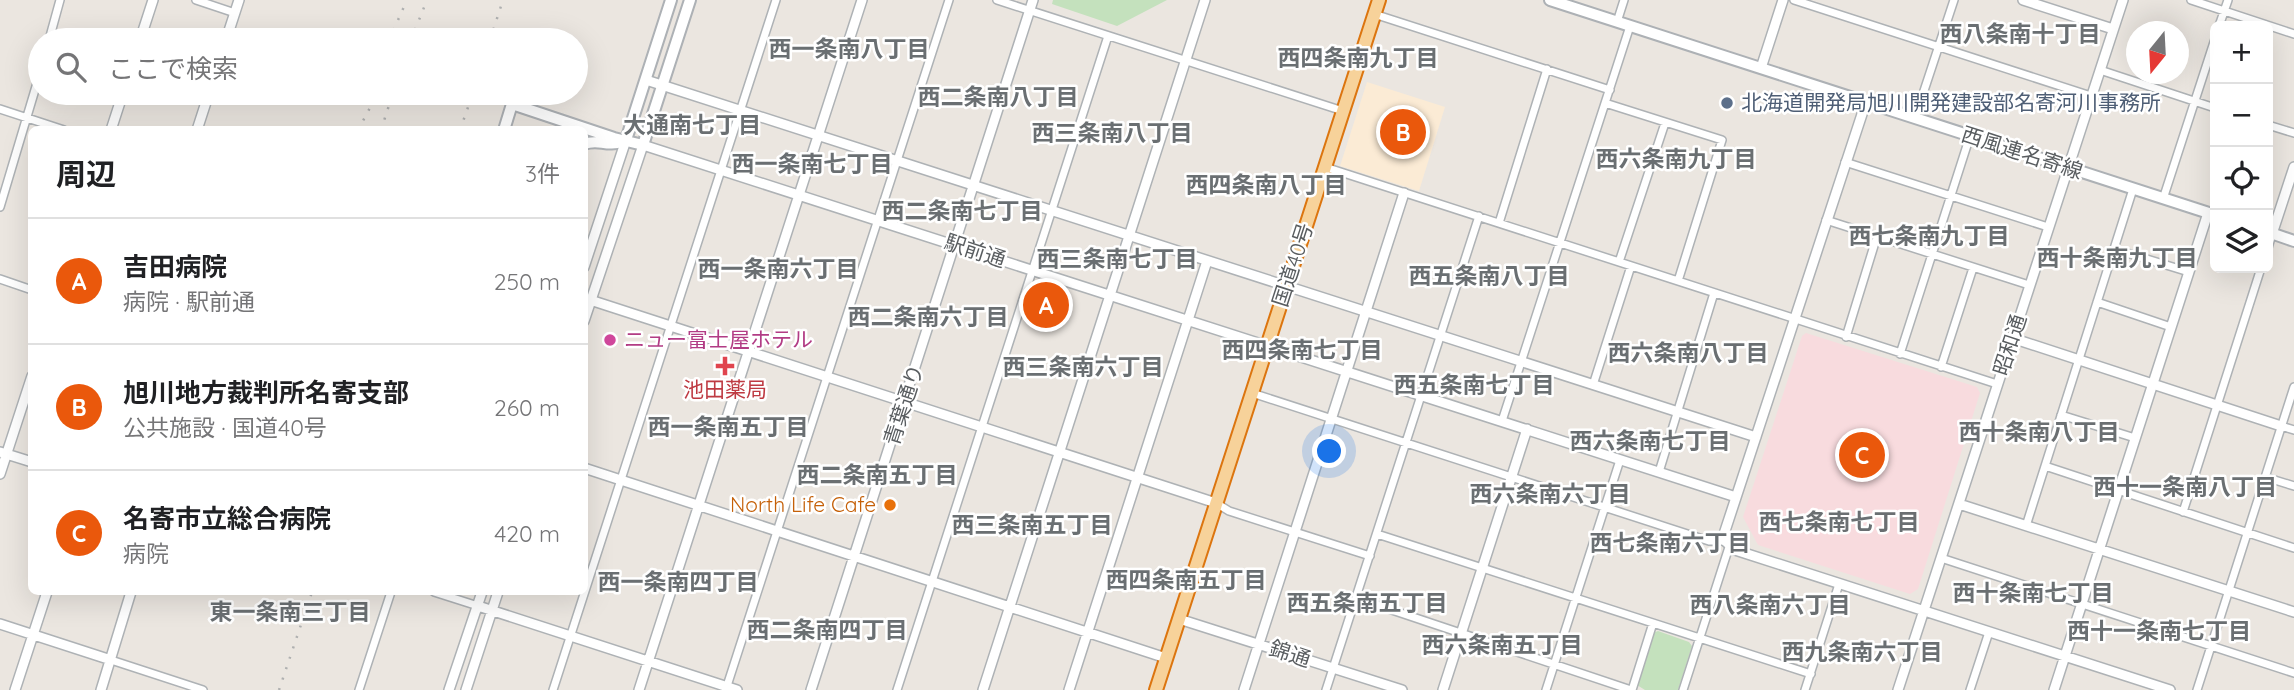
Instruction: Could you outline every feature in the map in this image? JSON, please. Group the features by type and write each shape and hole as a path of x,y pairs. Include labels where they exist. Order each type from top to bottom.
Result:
{"highway":[{"name":"国道40号","path":"1156,690 1379,0"}],"main road":[{"path":"626,140 671,0"},
{"path":"588,129 643,145 690,0"},
{"name":"西風連名寄線","path":"1550,0 2210,213"},
{"path":"505,126 512,105"},
{"path":"515,105 578,126"},
{"path":"588,143 594,141 611,145 626,140"},
{"path":"2273,234 2294,241"}],"street":[{"path":"52,28 60,0"},
{"path":"144,28 153,0"},
{"path":"196,0 235,13"},
{"path":"230,28 239,0"},
{"path":"588,583 776,0"},
{"path":"639,690 862,0"},
{"path":"726,688 949,0"},
{"path":"997,0 1343,111"},
{"name":"青葉通り","path":"811,690 906,402 1033,0"},
{"path":"983,690 1205,0"},
{"path":"1617,22 1624,0"},
{"path":"1761,68 1783,0"},
{"path":"1794,0 2091,96"},
{"path":"1915,118 1954,0"},
{"path":"2023,0 2113,29"},
{"name":"昭和通","path":"1898,690 2123,0"},
{"path":"2191,0 2294,34"},
{"path":"2222,21 2228,0"},
{"path":"1374,14 1609,90"},
{"path":"1502,421 1630,26"},
{"path":"897,690 1108,36"},
{"path":"2163,199 2210,54"},
{"path":"1499,223 1548,69"},
{"path":"2100,70 2210,107"},
{"path":"646,80 1755,437"},
{"path":"1683,690 1727,544 1724,534 1866,102"},
{"path":"1605,103 1722,140 1678,281"},
{"path":"0,207 31,105"},
{"path":"112,126 118,105"},
{"path":"198,126 205,105"},
{"path":"0,109 52,126"},
{"path":"1619,262 1665,123"},
{"path":"2273,127 2294,134"},
{"path":"1900,354 1970,136"},
{"path":"588,255 626,140"},
{"path":"643,145 588,299 1216,503 1229,511 1370,556"},
{"name":"駅前通","path":"643,145 1736,497"},
{"path":"1845,162 2048,227"},
{"path":"1325,167 1997,384"},
{"path":"2273,225 2294,167"},
{"path":"2026,526 2133,189"},
{"path":"1244,690 1404,192"},
{"path":"1326,690 1479,216"},
{"path":"2054,690 2189,272 2210,219"},
{"path":"1826,220 2029,285"},
{"path":"1846,337 1877,236"},
{"path":"2114,249 2189,272"},
{"path":"1069,690 1207,261"},
{"path":"1593,385 1631,266"},
{"path":"1941,367 1973,268"},
{"path":"2183,512 2259,273"},
{"path":"0,279 28,289"},
{"path":"1659,472 1714,293"},
{"path":"2097,302 2171,327"},
{"path":"2012,338 2294,430"},
{"path":"0,474 3,453 28,387"},
{"path":"2197,690 2294,387"},
{"path":"1252,393 1605,508 1709,541 1727,544 1839,584 2170,690"},
{"path":"2061,415 2135,438"},
{"path":"1443,690 1527,429"},
{"path":"3,453 28,461"},
{"path":"1546,690 1620,460"},
{"path":"2045,466 2294,548"},
{"path":"588,469 1167,658"},
{"path":"2265,477 2294,486"},
{"path":"1959,504 2294,612"},
{"path":"1377,534 1811,674"},
{"path":"1941,558 2294,673"},
{"path":"1805,690 1839,584"},
{"path":"15,690 46,595"},
{"path":"101,690 130,595"},
{"path":"359,690 390,595"},
{"path":"443,595 737,690"},
{"path":"449,690 481,595"},
{"path":"466,690 497,595"},
{"path":"554,690 584,595"},
{"path":"1356,598 1632,690 1653,623"},
{"name":"錦通","path":"1179,619 1402,690"},
{"path":"0,624 188,688 203,690"},
{"path":"1970,690 1989,632"}],"shaded area":[{"path":"1367,82 1445,107 1419,191 1340,166"},
{"path":"1806,333 1977,387 1980,393 1918,589 1910,594 1758,545 1743,517 1802,336"}],"green space":[{"path":"1053,0 1167,0 1117,26 1052,4"},
{"path":"1658,631 1689,642 1692,646 1678,690 1645,690 1637,685 1653,633"}],"railway":[{"path":"394,28 407,0"},
{"path":"416,28 427,0"},
{"path":"494,28 503,0"},
{"path":"360,126 372,105"},
{"path":"382,126 389,105"},
{"path":"461,126 469,105"},
{"path":"279,690 311,595"}],"place":[{"name":"北海道開発局旭川開発建設部名寄河川事務所","path":"1727,103"},
{"name":"旭川地方裁判所名寄支部","path":"1403,132"},
{"name":"吉田病院","path":"1046,305"},
{"name":"ニュー富士屋ホテル","path":"610,340"},
{"name":"池田薬局","path":"725,366"},
{"name":"名寄市立総合病院","path":"1862,455"},
{"name":"North Life Cafe","path":"890,505"}],"district":[{"name":"西八条南十丁目","path":"2020,34"},
{"name":"西一条南八丁目","path":"849,49"},
{"name":"西四条南九丁目","path":"1358,58"},
{"name":"西二条南八丁目","path":"998,97"},
{"name":"大通南七丁目","path":"692,125"},
{"name":"西三条南八丁目","path":"1112,133"},
{"name":"西六条南九丁目","path":"1676,159"},
{"name":"西一条南七丁目","path":"812,164"},
{"name":"西四条南八丁目","path":"1266,185"},
{"name":"西二条南七丁目","path":"962,211"},
{"name":"西七条南九丁目","path":"1929,236"},
{"name":"西十条南九丁目","path":"2117,258"},
{"name":"西三条南七丁目","path":"1117,259"},
{"name":"西一条南六丁目","path":"778,269"},
{"name":"西五条南八丁目","path":"1489,276"},
{"name":"西二条南六丁目","path":"928,317"},
{"name":"西四条南七丁目","path":"1302,350"},
{"name":"西六条南八丁目","path":"1688,353"},
{"name":"西三条南六丁目","path":"1083,367"},
{"name":"西五条南七丁目","path":"1474,385"},
{"name":"西一条南五丁目","path":"728,427"},
{"name":"西十条南八丁目","path":"2039,432"},
{"name":"西六条南七丁目","path":"1650,441"},
{"name":"西二条南五丁目","path":"877,475"},
{"name":"西十一条南八丁目","path":"2185,487"},
{"name":"西六条南六丁目","path":"1550,494"},
{"name":"西七条南七丁目","path":"1839,522"},
{"name":"西三条南五丁目","path":"1032,525"},
{"name":"西七条南六丁目","path":"1670,543"},
{"name":"西四条南五丁目","path":"1186,580"},
{"name":"西一条南四丁目","path":"678,582"},
{"name":"西十条南七丁目","path":"2033,593"},
{"name":"西五条南五丁目","path":"1367,603"},
{"name":"西八条南六丁目","path":"1770,605"},
{"name":"東一条南三丁目","path":"290,612"},
{"name":"西二条南四丁目","path":"827,630"},
{"name":"西十一条南七丁目","path":"2159,631"},
{"name":"西六条南五丁目","path":"1502,645"},
{"name":"西九条南六丁目","path":"1862,652"}]}
